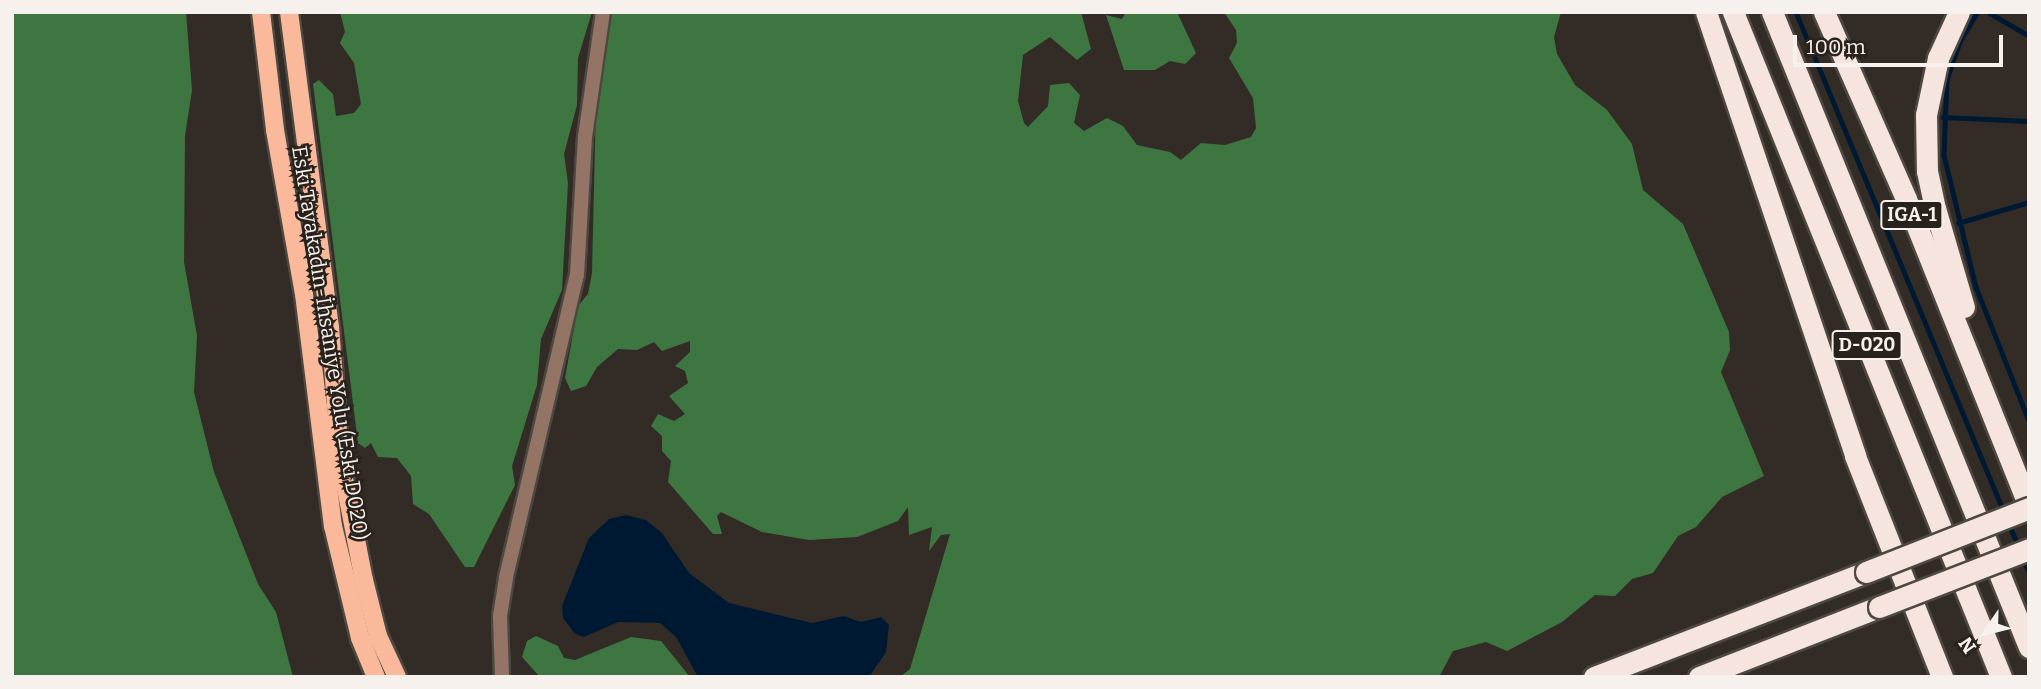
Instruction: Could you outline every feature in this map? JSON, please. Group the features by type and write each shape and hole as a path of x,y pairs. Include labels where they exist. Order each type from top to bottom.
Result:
{"highway":[{"path":"1706,12 1855,456 1941,677"},
{"name":"D-020","path":"1732,12 2001,677"},
{"name":"D-020","path":"1772,12 2029,647"},
{"name":"IGA-1","path":"1824,12 1896,176 2029,507"},
{"path":"1959,12 1932,80 1926,115 1927,171 1947,256 1989,383 1994,420"},
{"path":"1594,677 2029,507"},
{"path":"1699,677 2029,549"},
{"path":"1742,677 1815,632"},
{"path":"1928,644 1935,677"}],"main road":[{"name":"Eski Tayakadın-İhsaniye Yolu (Eski D020)","path":"261,12 275,130 304,294 332,526 360,638 376,677"},
{"name":"Eski Tayakadın-İhsaniye Yolu (Eski D020)","path":"289,12 330,327 340,458 366,591 378,636 397,677"}],"street":[{"path":"502,677 500,616 506,577 581,252 585,136 603,12"}],"green space":[{"path":"12,12 186,12 192,90 185,136 184,262 197,336 194,392 214,472 258,584 276,612 293,677 12,677"},
{"path":"340,12 592,12 578,58 577,105 564,154 568,183 562,290 541,339 537,385 512,466 515,485 474,567 465,567 429,514 413,504 411,476 397,458 378,457 371,443 365,448 358,443 313,84 319,80 333,94 336,116 354,113 361,104 354,63 340,43 345,32"},
{"path":"612,12 1081,12 1091,49 1077,60 1050,37 1023,55 1018,101 1024,123 1028,127 1048,106 1050,85 1069,83 1080,95 1074,123 1084,131 1107,118 1123,126 1137,145 1170,152 1181,160 1201,143 1225,145 1251,137 1256,128 1253,98 1229,58 1237,43 1236,30 1224,12 1561,12 1554,37 1557,54 1575,85 1607,110 1632,144 1643,190 1683,224 1729,332 1730,350 1721,372 1764,476 1722,497 1696,527 1678,536 1653,573 1632,579 1615,596 1595,595 1562,622 1507,651 1486,642 1453,651 1439,677 900,677 910,669 950,534 941,535 929,551 932,527 909,535 908,507 898,521 857,537 809,540 762,532 721,512 717,516 722,534 713,534 668,482 671,461 662,451 662,436 651,426 658,414 674,421 685,414 669,396 688,383 685,371 675,366 690,352 690,341 662,351 654,342 637,350 618,349 597,367 586,386 571,391 565,378 578,306 588,294 592,273 596,103"},
{"path":"1126,12 1177,12 1196,53 1185,64 1170,61 1155,70 1124,70 1106,15 1122,19"},
{"path":"536,636 558,646 564,658 575,660 631,637 661,641 690,677 540,677 522,657 527,641"}],"water":[{"path":"626,515 646,520 662,533 689,573 729,603 812,623 844,616 861,622 881,617 889,625 886,652 869,677 698,677 676,637 660,623 618,622 584,637 575,634 563,618 562,606 589,538 609,519"}],"waterway":[{"path":"1796,12 2004,512"},
{"path":"1978,12 1960,42 1947,80 1944,155 1976,287 2029,421"},
{"path":"1988,12 2029,36"},
{"path":"1943,117 2029,121"},
{"path":"1958,223 2029,202"},
{"path":"2009,524 2019,548"},
{"path":"2023,559 2029,572"}]}
